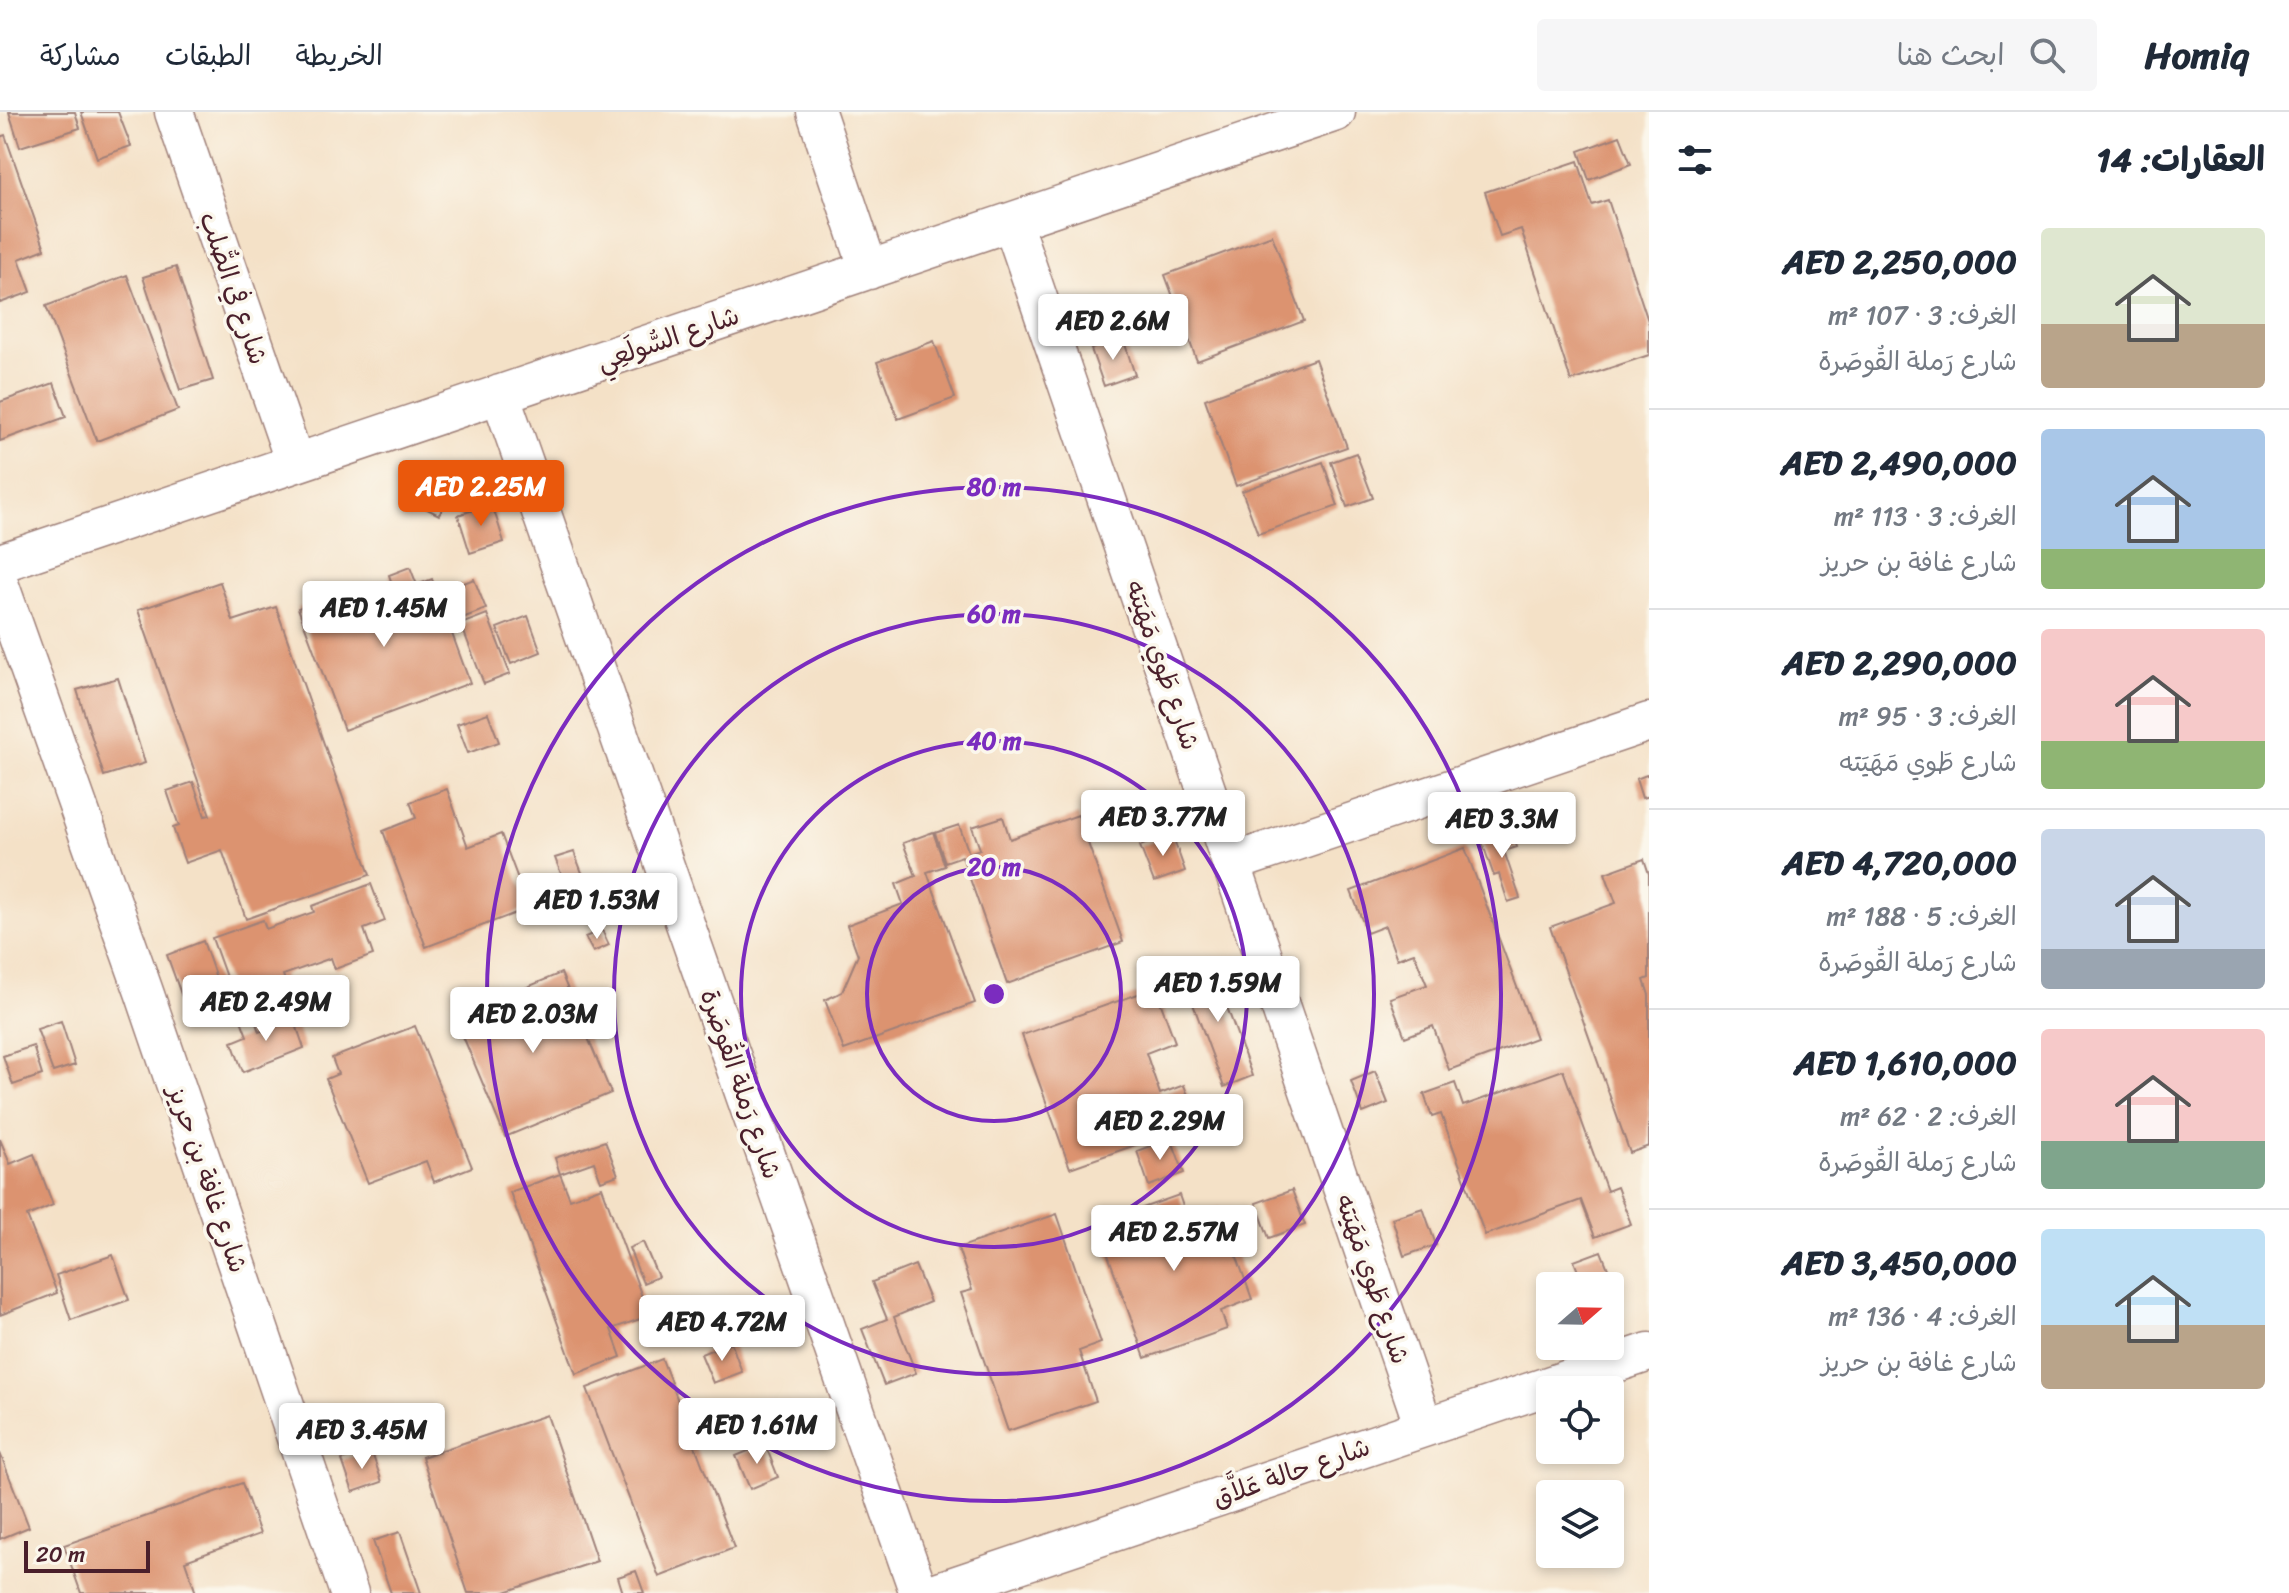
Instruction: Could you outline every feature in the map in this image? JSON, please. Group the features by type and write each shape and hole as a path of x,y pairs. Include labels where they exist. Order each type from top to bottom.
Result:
{"street":[{"name":"شارع في الصُّلب","path":"174,112 295,463"},
{"path":"816,112 869,270"},
{"name":"شارع السُّولَعِي","path":"0,563 1336,112"},
{"name":"شارع طَوي مَهَيَته","path":"1012,222 1424,1427"},
{"name":"شارع رَملة القُوصَرة","path":"500,394 919,1593"},
{"name":"شارع غافة بن حريز","path":"0,586 144,992 349,1593"},
{"path":"1231,863 1649,722"},
{"name":"شارع حالة عَلاَّق","path":"933,1593 1649,1352"}],"building":[{"path":"9,112 75,112 80,128 20,147"},
{"path":"81,112 118,112 131,146 97,158"},
{"path":"5,135 45,249 19,259 31,292 0,303 0,137"},
{"path":"1620,136 1631,164 1589,180 1579,151"},
{"path":"1578,161 1592,205 1608,200 1649,324 1649,355 1571,381 1521,229 1500,236 1485,192"},
{"path":"1272,235 1304,321 1197,361 1165,275"},
{"path":"176,267 213,380 180,390 143,277"},
{"path":"127,275 178,410 97,441 46,306"},
{"path":"1123,338 1135,375 1104,386 1091,349"},
{"path":"934,341 955,398 898,419 877,362"},
{"path":"1315,359 1347,447 1236,486 1205,399"},
{"path":"54,383 66,417 0,441 0,402"},
{"path":"1356,453 1373,498 1347,507 1331,462"},
{"path":"1323,462 1338,506 1258,534 1242,491"},
{"path":"413,480 449,498 439,515 405,498"},
{"path":"492,504 504,542 470,553 458,515"},
{"path":"410,567 417,585 432,579 470,683 344,730 298,608 353,588 358,600 393,587 389,575"},
{"path":"474,579 486,609 460,619 448,589"},
{"path":"220,582 233,621 276,607 370,875 246,919 222,850 185,863 173,828 179,826 167,791 193,782 205,816 210,815 138,610"},
{"path":"487,614 510,674 484,684 461,624"},
{"path":"528,616 541,652 511,664 497,628"},
{"path":"118,678 145,763 104,776 77,690"},
{"path":"488,713 499,742 468,753 457,724"},
{"path":"1649,774 1649,796 1642,798 1636,779"},
{"path":"447,789 468,847 501,834 529,908 426,947 383,831 416,818 410,802"},
{"path":"1078,815 1123,942 1007,984 962,856 945,862 935,833 959,825 969,853 980,849 972,827 1003,817 1010,839"},
{"path":"1511,829 1517,847 1504,851 1520,898 1508,902 1499,874 1494,876 1481,839"},
{"path":"933,832 945,866 927,872 975,1003 844,1050 825,1000 842,992 858,955 847,925 903,904 896,884 916,876 903,843"},
{"path":"1172,834 1185,871 1154,882 1140,846"},
{"path":"1465,848 1536,1038 1449,1070 1433,1026 1405,1037 1390,998 1427,985 1414,953 1397,959 1385,926 1367,933 1351,891"},
{"path":"574,852 592,899 574,907 555,858"},
{"path":"1644,859 1649,874 1649,978 1644,980 1649,995 1649,1146 1630,1153 1550,927 1616,903 1605,873"},
{"path":"371,884 385,921 364,929 373,955 335,969 331,958 283,975 286,983 235,1002 212,938 263,920 266,929 314,912 312,906"},
{"path":"602,930 609,945 593,952 585,937"},
{"path":"203,941 222,995 186,1008 167,955"},
{"path":"1216,964 1232,1005 1227,1007 1252,1076 1224,1087 1183,977"},
{"path":"561,973 611,1093 505,1137 455,1017"},
{"path":"1155,988 1175,1042 1146,1053 1160,1094 1184,1085 1198,1123 1070,1168 1022,1035"},
{"path":"252,1011 259,1032 294,1019 304,1048 243,1072 232,1042 247,1036 239,1015"},
{"path":"61,1021 75,1065 53,1072 37,1029"},
{"path":"415,1026 472,1167 434,1182 426,1161 368,1183 326,1079 338,1074 332,1058"},
{"path":"33,1046 42,1075 13,1085 3,1056"},
{"path":"1563,1070 1607,1191 1617,1187 1631,1224 1595,1237 1581,1200 1485,1235 1441,1114 1432,1117 1424,1094 1455,1083 1463,1106"},
{"path":"1375,1071 1388,1103 1363,1113 1351,1081"},
{"path":"1171,1138 1184,1173 1149,1186 1137,1151"},
{"path":"0,1139 10,1164 34,1154 53,1205 27,1216 57,1293 0,1315"},
{"path":"605,1141 618,1175 601,1181 594,1162 560,1174 555,1158"},
{"path":"560,1174 570,1199 602,1187 649,1316 611,1329 621,1357 576,1374 510,1192"},
{"path":"1292,1190 1305,1225 1269,1238 1256,1203"},
{"path":"1179,1195 1187,1218 1219,1207 1252,1299 1221,1311 1227,1329 1145,1358 1097,1224"},
{"path":"1423,1208 1436,1245 1404,1256 1392,1218"},
{"path":"1057,1214 1101,1343 1079,1351 1096,1401 1008,1431 961,1293 972,1290 958,1248"},
{"path":"643,1242 658,1277 643,1283 629,1248"},
{"path":"1601,1251 1609,1272 1578,1272 1574,1261"},
{"path":"113,1255 129,1300 71,1320 56,1275"},
{"path":"915,1265 930,1302 894,1317 916,1373 884,1385 862,1329 887,1319 872,1282"},
{"path":"731,1342 742,1372 713,1383 701,1354"},
{"path":"662,1359 734,1548 659,1577 587,1388"},
{"path":"547,1415 597,1561 502,1593 468,1593 422,1457"},
{"path":"765,1444 778,1477 750,1489 736,1456"},
{"path":"371,1450 382,1482 353,1492 342,1460"},
{"path":"0,1453 29,1527 0,1539"},
{"path":"242,1483 260,1534 185,1561 196,1593 81,1593 64,1545"},
{"path":"400,1532 421,1593 391,1593 373,1541"},
{"path":"636,1571 644,1593 623,1593 618,1577"}]}
